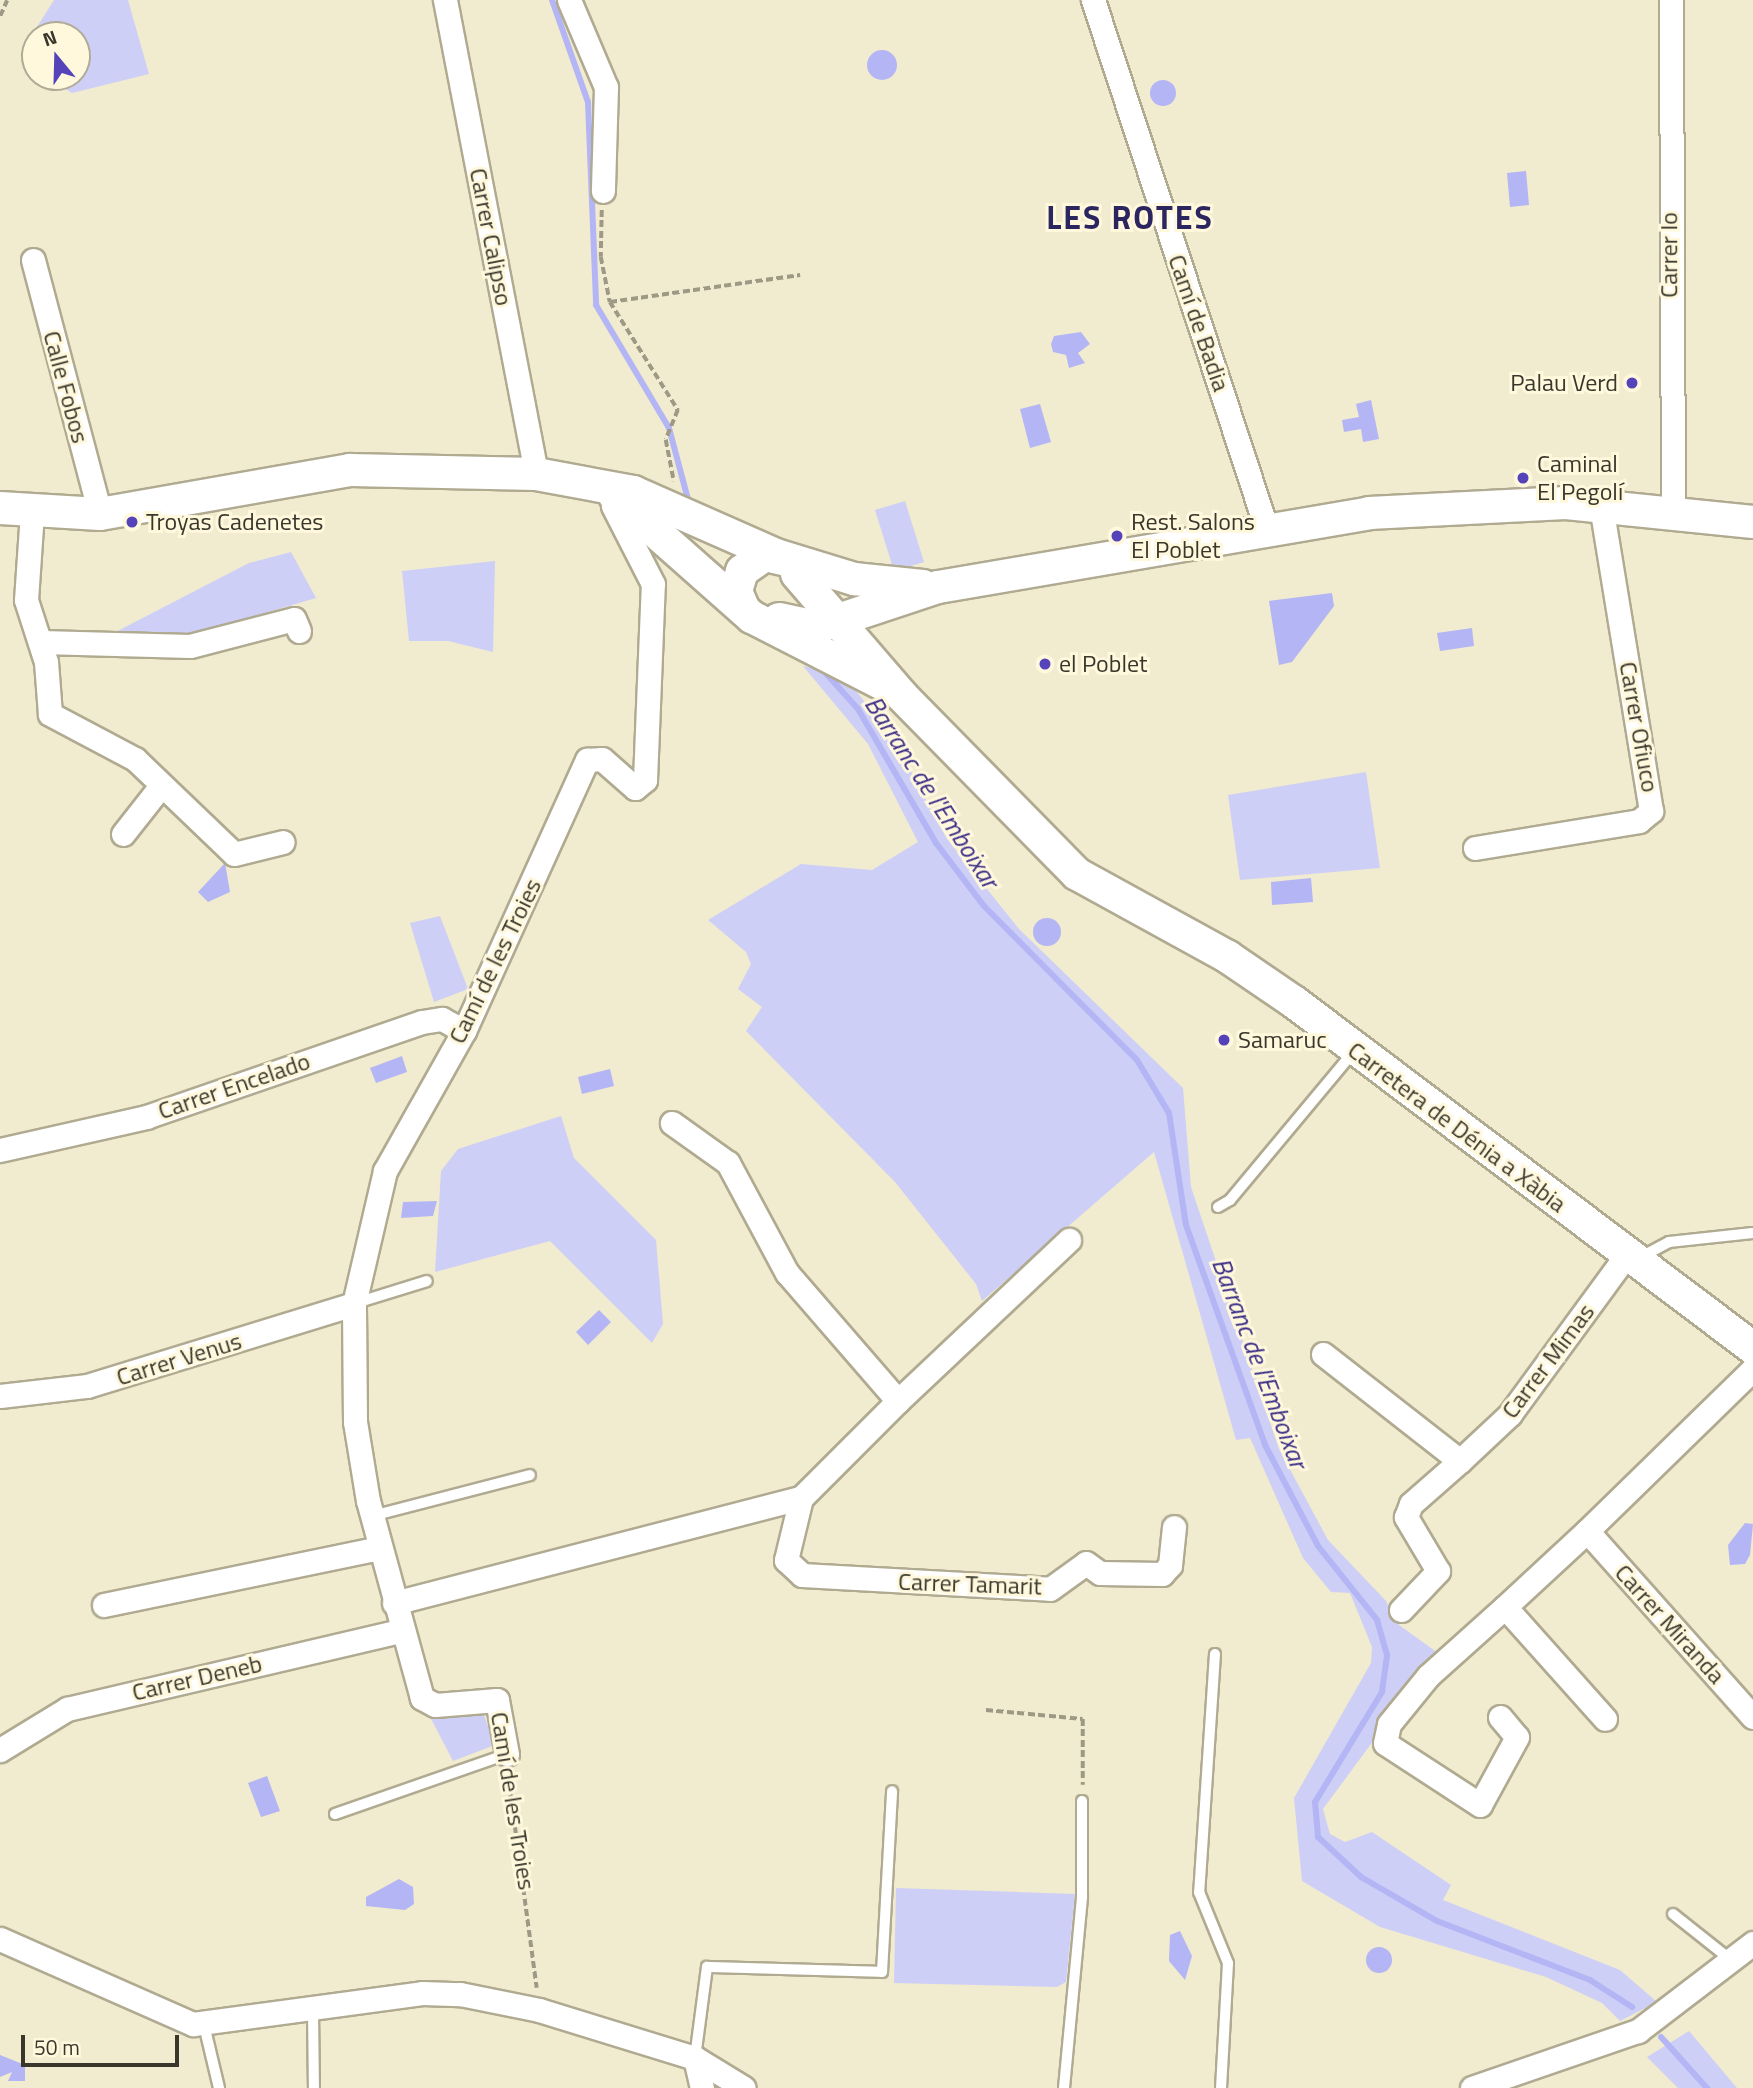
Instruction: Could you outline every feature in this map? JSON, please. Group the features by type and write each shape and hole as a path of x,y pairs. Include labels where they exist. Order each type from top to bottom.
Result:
{"street":[{"name":"Carrer Calipso","path":"445,0 536,474"},
{"path":"569,0 606,87 603,191"},
{"name":"Camí de Badia","path":"1093,0 1266,527"},
{"name":"Carrer Io","path":"1671,0 1673,510"},
{"name":"Calle Fobos","path":"33,260 100,514"},
{"name":"Carretera de Dénia a Xàbia","path":"0,508 100,514 350,471 536,474 585,482 654,500 787,564 842,620 903,697 1077,874 1228,957 1753,1348"},
{"name":"Carretera de Dénia a Xàbia","path":"585,482 639,514 765,620 852,664 903,697"},
{"name":"Camí de les Troies","path":"507,1754 497,1700 435,1705 422,1698 379,1548 355,1422 354,1304 385,1171 464,1031 587,760 602,759 635,788 645,780 653,584 614,507 585,482"},
{"path":"938,587 861,581 787,564 742,571 736,591 765,620 809,627 842,620 938,587 1266,527 1506,503 1673,510 1753,522"},
{"name":"Carrer Ofiuco","path":"1475,848 1639,821 1651,811 1601,505"},
{"path":"32,512 26,600 41,642 47,702 56,722 135,759 160,787 234,854 283,842"},
{"path":"765,620 799,599 787,564"},
{"path":"41,642 190,646 294,619 299,631"},
{"path":"123,835 160,787"},
{"name":"Carrer Encelado","path":"0,1150 146,1117 422,1022 442,1019 464,1031"},
{"path":"673,1123 728,1163 788,1273 898,1401"},
{"path":"394,1603 802,1498 898,1401 1069,1240"},
{"name":"Carrer Mimas","path":"1401,1610 1438,1571 1406,1517 1411,1504 1510,1413 1632,1257"},
{"name":"Carrer Venus","path":"0,1396 87,1386 354,1304"},
{"path":"1323,1354 1460,1461"},
{"path":"1500,1717 1517,1737 1480,1805 1385,1743 1389,1724 1428,1676 1587,1531 1753,1369"},
{"name":"Carrer Tamarit","path":"802,1498 786,1560 802,1574 1039,1590 1064,1582 1086,1563 1100,1573 1158,1575 1170,1565 1174,1527"},
{"name":"Carrer Miranda","path":"1587,1531 1753,1717"},
{"path":"104,1605 379,1548"},
{"path":"1505,1607 1605,1719"},
{"name":"Carrer Deneb","path":"0,1750 67,1709 403,1630"},
{"path":"0,1939 184,2022 204,2025 441,1993 539,2010 695,2058 744,2088"},
{"path":"1484,2086 1625,2036 1650,2024 1753,1943"},
{"path":"695,2058 702,2088"}],"lane":[{"path":"1218,1207 1230,1200 1354,1051"},
{"path":"1632,1257 1668,1242 1753,1233"},
{"path":"354,1304 427,1281"},
{"path":"372,1516 530,1475"},
{"path":"1214,1654 1199,1892 1228,1963 1221,2088"},
{"path":"335,1814 507,1754"},
{"path":"695,2058 707,1967 882,1972 891,1791"},
{"path":"1064,2088 1082,1896 1082,1801"},
{"path":"1673,1914 1732,1962"},
{"path":"313,2011 314,2088"},
{"path":"204,2025 219,2088"}],"path":[{"path":"0,16 7,0"},
{"path":"603,191 601,257 610,302 678,410 666,440 673,474"},
{"path":"610,302 800,275"},
{"path":"986,1710 1083,1719 1082,1801"},
{"name":"Camí de les Troies","path":"507,1754 539,2010"}],"shaded area":[{"path":"54,0 128,0 149,74 91,88 91,21 41,21"},
{"path":"882,50 893,54 897,65 893,76 882,80 871,76 867,65 871,54"},
{"path":"1163,80 1172,84 1176,93 1172,102 1163,106 1154,102 1150,93 1154,84"},
{"path":"1526,171 1529,205 1510,207 1507,173"},
{"path":"1081,332 1090,344 1078,353 1085,363 1069,368 1066,355 1053,352 1051,344 1054,336"},
{"path":"1371,400 1379,439 1363,442 1361,429 1344,432 1342,420 1359,417 1356,404"},
{"path":"1040,404 1051,442 1030,448 1020,409"},
{"path":"905,501 924,562 894,571 875,510"},
{"path":"291,552 316,598 181,638 104,638 249,563"},
{"path":"495,561 493,652 448,641 409,641 402,571"},
{"path":"1332,593 1334,606 1292,662 1279,665 1269,601"},
{"path":"1472,628 1474,646 1440,651 1437,633"},
{"path":"803,666 842,676 857,692 896,743 947,839 1019,929 1183,1088 1191,1187 1279,1449 1328,1540 1386,1601 1399,1625 1438,1653 1323,1809 1330,1834 1345,1842 1372,1832 1451,1885 1443,1900 1620,1970 1657,2002 1620,2021 1602,2003 1546,1977 1380,1927 1302,1881 1294,1798 1371,1663 1372,1647 1350,1593 1331,1592 1303,1558 1250,1438 1236,1440 1154,1152 982,1301 976,1284 895,1182 746,1031 762,1007 738,989 751,964 746,952 708,920 801,864 872,870 918,842 868,744"},
{"path":"1366,772 1380,868 1240,880 1228,795"},
{"path":"225,863 230,892 208,902 198,892"},
{"path":"1311,878 1313,902 1272,905 1271,882"},
{"path":"440,916 468,989 434,1002 410,923"},
{"path":"1047,918 1057,922 1061,932 1057,942 1047,946 1037,942 1033,932 1037,922"},
{"path":"402,1056 407,1072 376,1083 370,1068"},
{"path":"610,1069 614,1086 582,1094 578,1077"},
{"path":"561,1116 574,1158 656,1240 663,1324 652,1343 550,1241 435,1272 441,1171 458,1149"},
{"path":"437,1201 433,1216 401,1218 403,1202"},
{"path":"599,1310 611,1322 588,1345 576,1332"},
{"path":"1745,1523 1753,1524 1750,1555 1745,1564 1730,1565 1728,1545"},
{"path":"482,1710 495,1745 453,1761 428,1713"},
{"path":"267,1776 280,1811 261,1817 248,1783"},
{"path":"399,1879 413,1887 414,1904 405,1910 366,1906 366,1897"},
{"path":"896,1888 1075,1894 1066,1982 1057,1987 894,1983"},
{"path":"1180,1931 1192,1956 1185,1980 1169,1961 1170,1935"},
{"path":"1379,1947 1388,1951 1392,1960 1388,1969 1379,1973 1370,1969 1366,1960 1370,1951"},
{"path":"1689,2031 1737,2088 1678,2088 1647,2057"},
{"path":"0,2055 25,2065 25,2081 8,2081 12,2072 0,2077"}],"waterway":[{"path":"552,0 588,102 596,305 669,428 689,503"},
{"name":"Barranc de l'Emboixar","path":"821,668 858,709 936,843 984,906 1137,1060 1169,1113 1186,1225 1265,1445 1318,1546 1377,1620 1387,1656 1382,1692 1315,1802 1318,1837 1361,1877 1437,1921 1590,1980 1632,2007"},
{"name":"Barranc de l'Emboixar","path":"1661,2037 1707,2088"}],"place":[{"name":"Palau Verd","path":"1632,383"},
{"name":"Caminal El Pegolí","path":"1523,478"},
{"name":"Troyas Cadenetes","path":"132,522"},
{"name":"Rest. Salons El Poblet","path":"1117,536"},
{"name":"el Poblet","path":"1045,664"},
{"name":"Samaruc","path":"1224,1040"}],"district":[{"name":"LES ROTES","path":"1130,217"}]}
